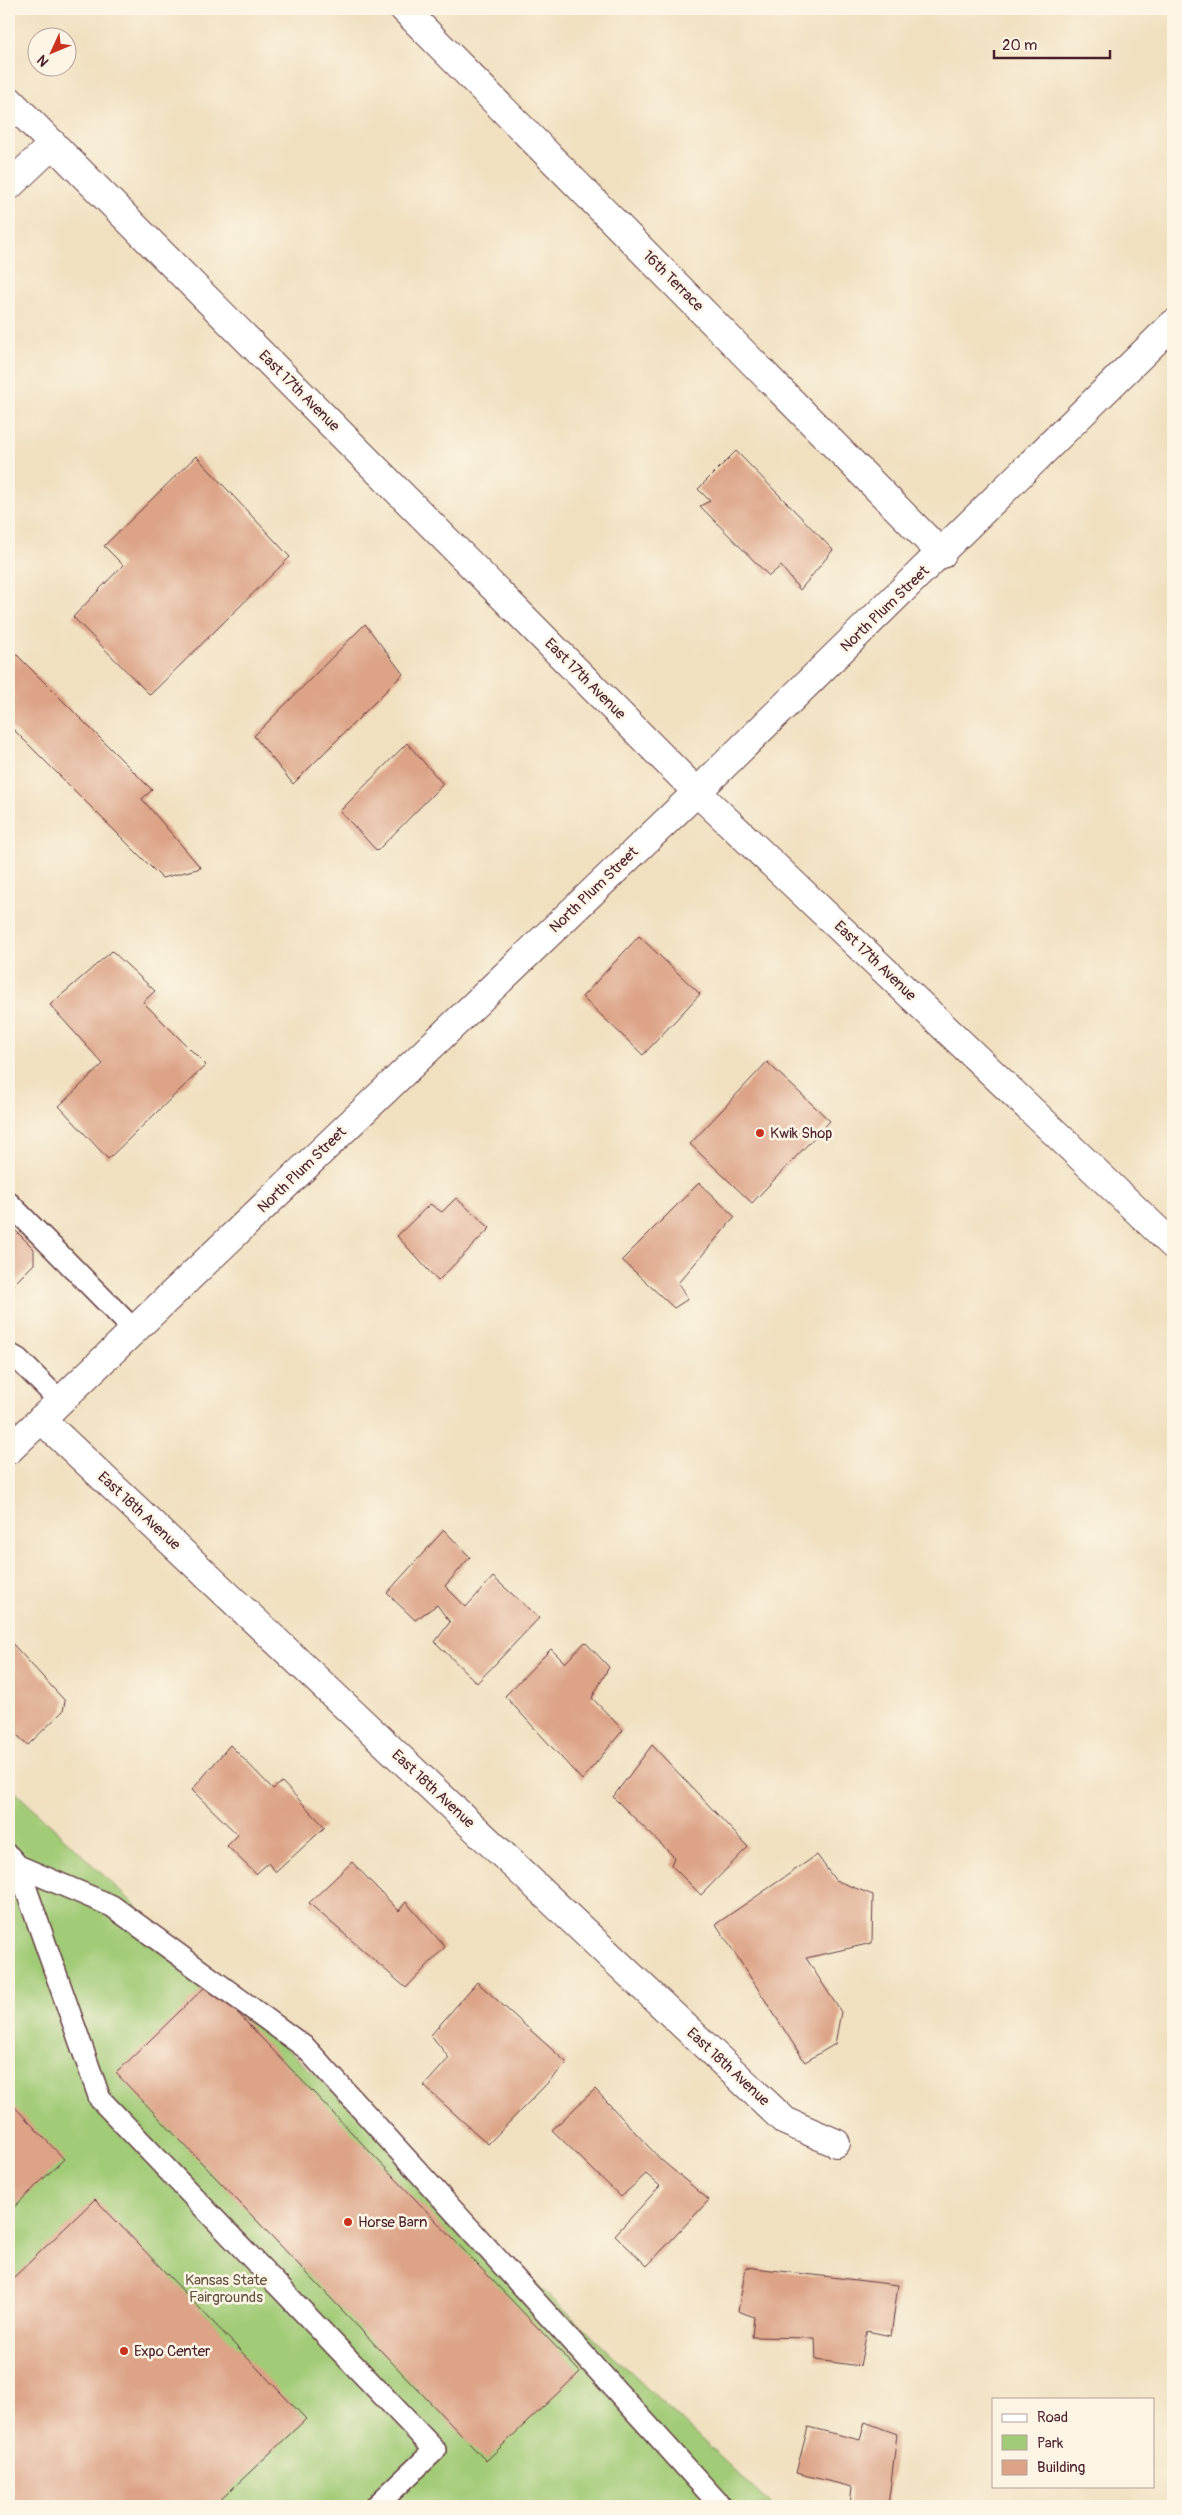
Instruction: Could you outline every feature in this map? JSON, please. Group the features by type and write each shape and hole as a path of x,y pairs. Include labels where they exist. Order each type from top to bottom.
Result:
{"street":[{"name":"16th Terrace","path":"404,9 942,554"},
{"name":"East 17th Avenue","path":"9,100 697,792 1173,1245"},
{"path":"9,186 53,144"},
{"name":"North Plum Street","path":"9,1450 697,792 942,554 1173,324"},
{"name":"East 18th Avenue","path":"50,1410 785,2121 836,2143"}],"lane":[{"path":"9,1202 134,1330"},
{"path":"9,1354 18,1359 50,1410"},
{"path":"14,1861 100,2099 435,2450 376,2506"},
{"path":"14,1861 112,1906 306,2048 721,2506"}],"green space":[{"name":"Kansas State Fairgrounds","path":"9,1786 772,2506 9,2506"}],"building":[{"path":"736,451 833,550 800,590 781,566 769,576 700,506 710,501 698,489"},
{"path":"196,456 290,557 150,695 73,617 123,565 104,546"},
{"path":"365,624 403,674 293,784 254,736"},
{"path":"14,652 152,790 142,799 201,868 162,878 9,725 9,658"},
{"path":"407,743 443,784 377,851 340,811"},
{"path":"639,936 700,994 643,1055 582,997"},
{"path":"112,951 155,991 143,1002 206,1065 108,1159 59,1106 103,1064 50,1005"},
{"name":"Kwik Shop","path":"767,1062 830,1121 752,1203 690,1144"},
{"path":"699,1183 735,1217 678,1283 688,1299 674,1308 622,1260"},
{"path":"456,1198 490,1228 438,1281 397,1236 430,1204 442,1212"},
{"path":"9,1231 16,1231 34,1249 34,1264 9,1289"},
{"path":"444,1530 470,1557 445,1586 466,1607 493,1577 539,1618 477,1683 435,1642 450,1622 437,1605 415,1620 387,1593"},
{"path":"9,1640 65,1701 63,1711 28,1745 9,1728"},
{"path":"585,1642 609,1667 592,1698 623,1730 582,1780 505,1696 551,1649 565,1663"},
{"path":"230,1745 273,1789 282,1782 325,1827 276,1872 268,1863 256,1874 227,1846 238,1835 192,1790"},
{"path":"652,1745 748,1847 701,1895 671,1865 674,1857 613,1797"},
{"path":"817,1855 835,1880 873,1895 872,1943 806,1958 841,2012 835,2044 805,2062 716,1924"},
{"path":"352,1862 399,1911 406,1902 445,1947 406,1988 309,1903"},
{"path":"477,1982 567,2063 488,2144 424,2086 449,2058 431,2035"},
{"name":"Horse Barn","path":"209,1983 580,2372 486,2461 116,2073"},
{"path":"595,2089 660,2159 709,2200 647,2266 615,2235 660,2186 646,2174 621,2197 552,2130"},
{"path":"9,2101 64,2159 9,2212"},
{"name":"Expo Center","path":"95,2199 306,2419 214,2506 9,2506 9,2282"},
{"path":"746,2267 898,2285 891,2336 867,2331 860,2366 816,2360 815,2338 752,2337 754,2317 738,2311"},
{"path":"865,2422 897,2434 888,2506 850,2506 852,2487 796,2473 808,2427 860,2440"}],"place":[{"name":"Kwik Shop","path":"760,1133"},
{"name":"Horse Barn","path":"348,2222"},
{"name":"Expo Center","path":"124,2351"}]}
